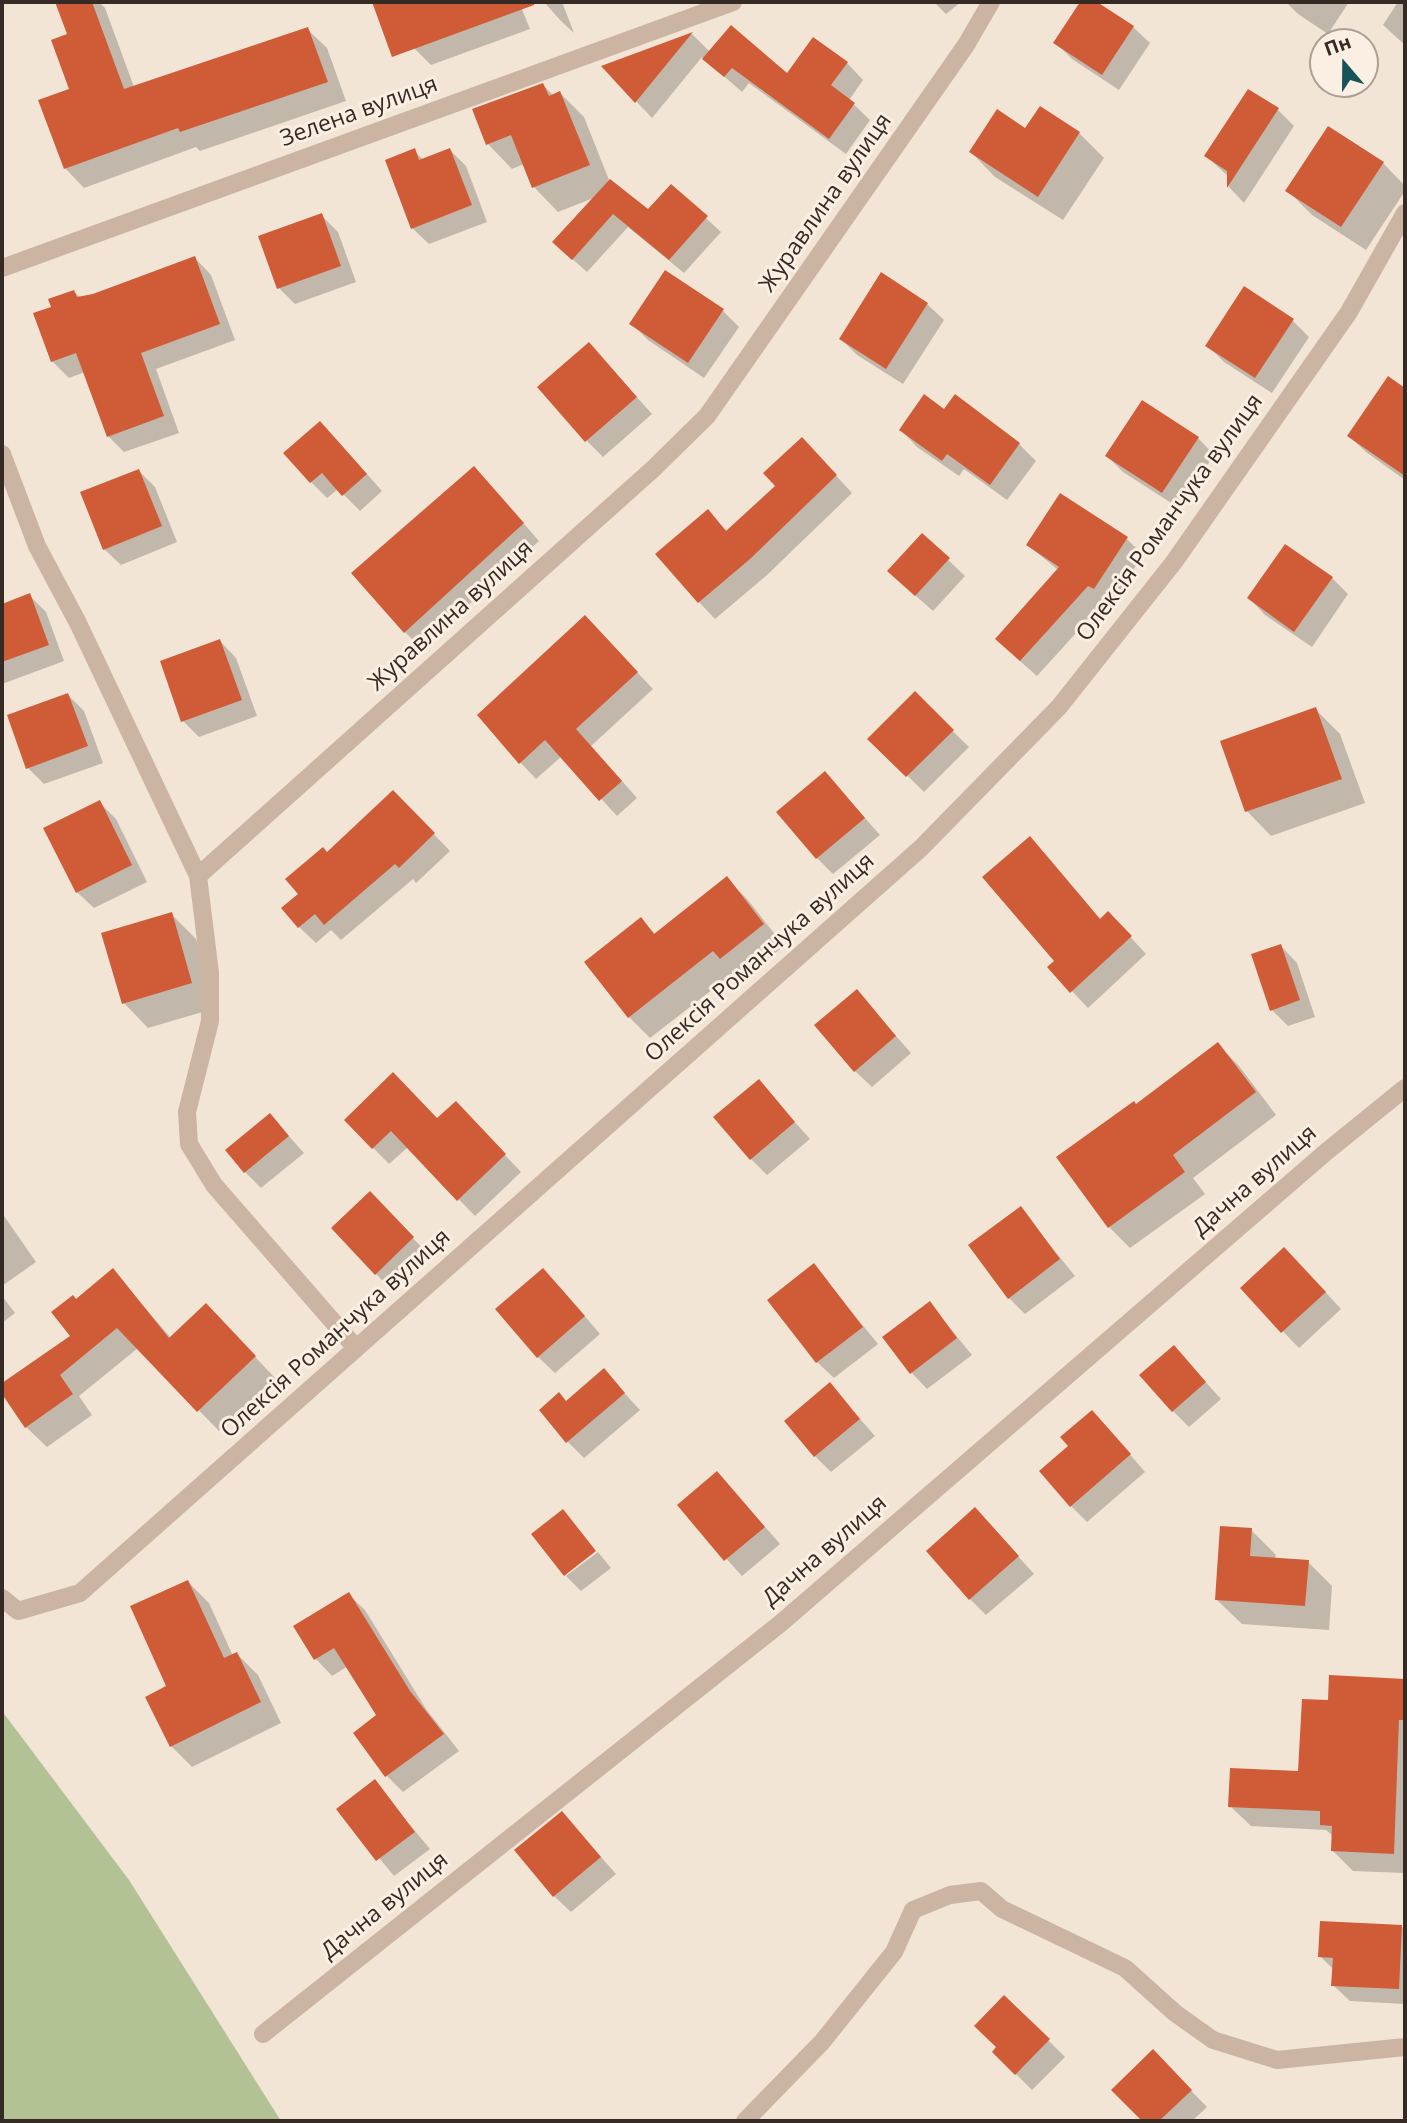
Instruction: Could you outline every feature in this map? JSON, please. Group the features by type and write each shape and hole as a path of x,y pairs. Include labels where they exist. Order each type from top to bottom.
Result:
{"street":[{"name":"Зелена вулиця","path":"2,268 733,2"},
{"name":"Журавлина вулиця","path":"198,876 653,469 708,416 958,57 991,2"},
{"name":"Олексія Романчука вулиця","path":"2,1598 18,1611 80,1593 921,848 1059,706 1174,562 1349,312 1405,213"},
{"path":"2,454 37,546 78,623 198,876 210,973 210,1021 187,1112 189,1144 214,1185 356,1348"},
{"name":"Дачна вулиця","path":"263,2034 781,1623 1326,1152 1405,1088"},
{"path":"745,2121 822,2042 894,1952 913,1910 950,1895 981,1891 1002,1909 1125,1968 1175,2013 1213,2040 1277,2060 1405,2047"}],"green space":[{"path":"2,1711 129,1880 281,2121 2,2121"}],"building":[{"path":"55,2 92,2 124,89 308,27 328,82 180,132 178,128 64,169 38,100 69,89 51,40 67,34"},
{"path":"372,2 534,2 534,5 392,57"},
{"path":"1080,2 1097,2 1134,26 1102,75 1053,43"},
{"path":"731,25 787,73 813,37 848,62 831,85 855,103 829,139 732,68 724,77 702,59"},
{"path":"693,32 635,103 601,66"},
{"path":"543,83 549,96 560,91 590,165 532,188 511,135 486,145 472,109"},
{"path":"1248,89 1279,108 1227,188 1227,171 1204,156"},
{"path":"1040,106 1080,132 1038,197 969,152 997,109 1025,128"},
{"path":"1328,126 1384,162 1341,227 1285,191"},
{"path":"415,148 419,160 450,148 472,205 411,229 385,160"},
{"path":"610,179 648,209 671,184 708,216 669,260 613,214 572,260 552,242"},
{"path":"322,213 341,266 277,289 258,236"},
{"path":"195,256 220,324 141,353 164,416 107,437 76,353 51,362 33,313 51,307 48,299 74,290 77,297 93,294"},
{"path":"665,270 724,309 688,363 629,324"},
{"path":"881,272 928,303 886,369 839,339"},
{"path":"1244,286 1294,319 1255,378 1205,346"},
{"path":"589,342 637,397 585,442 537,387"},
{"path":"1388,376 1405,388 1405,476 1347,436"},
{"path":"924,394 944,409 955,394 1020,443 990,485 947,454 942,461 899,430"},
{"path":"1142,400 1199,437 1162,493 1105,456"},
{"path":"320,421 367,474 342,496 322,473 310,483 283,453"},
{"path":"802,437 837,475 750,559 698,603 655,554 708,509 726,531 775,486 763,473"},
{"path":"474,466 524,523 404,633 351,573"},
{"path":"139,469 162,526 103,550 80,492"},
{"path":"1060,493 1128,537 1094,589 1088,586 1020,661 995,639 1059,567 1026,545"},
{"path":"922,533 950,558 915,596 887,571"},
{"path":"1285,544 1333,577 1294,632 1247,598"},
{"path":"30,593 49,645 2,662 2,604"},
{"path":"585,615 638,672 576,729 622,781 599,801 545,740 519,764 477,715"},
{"path":"220,639 242,700 181,722 160,661"},
{"path":"915,691 954,730 906,777 867,739"},
{"path":"68,693 88,746 26,769 7,715"},
{"path":"1316,707 1342,779 1245,812 1220,741"},
{"path":"825,771 865,818 816,859 776,812"},
{"path":"393,790 435,833 399,868 395,864 324,925 315,914 298,928 281,908 298,894 285,879 323,847 327,852"},
{"path":"100,800 132,865 76,893 43,828"},
{"path":"1030,836 1100,919 1108,911 1132,936 1070,993 1047,967 1054,961 982,877"},
{"path":"727,876 764,924 720,959 713,951 628,1018 584,962 641,917 654,934"},
{"path":"172,912 192,983 122,1004 101,933"},
{"path":"1281,944 1300,1000 1270,1011 1251,954"},
{"path":"857,989 896,1036 854,1072 814,1025"},
{"path":"1218,1042 1256,1092 1173,1155 1185,1172 1108,1228 1056,1157 1134,1101 1136,1104"},
{"path":"393,1072 437,1118 456,1101 506,1154 457,1201 391,1131 372,1149 344,1120"},
{"path":"759,1079 795,1122 750,1160 713,1117"},
{"path":"270,1113 289,1136 244,1173 225,1150"},
{"path":"370,1191 414,1237 375,1275 331,1228"},
{"path":"1021,1206 1060,1259 1008,1299 968,1245"},
{"path":"1284,1247 1326,1292 1281,1333 1240,1288"},
{"path":"814,1263 863,1327 816,1363 767,1300"},
{"path":"113,1268 169,1338 206,1303 256,1356 197,1412 117,1328 60,1375 73,1394 25,1428 2,1394 2,1383 70,1336 51,1312 73,1295 76,1299"},
{"path":"543,1268 585,1316 537,1358 495,1309"},
{"path":"930,1301 957,1338 910,1374 882,1337"},
{"path":"1174,1345 1206,1382 1172,1412 1139,1375"},
{"path":"604,1368 625,1393 566,1443 539,1410 559,1392 566,1401"},
{"path":"830,1382 860,1419 814,1457 784,1421"},
{"path":"1092,1410 1131,1454 1070,1507 1039,1471 1068,1446 1060,1437"},
{"path":"717,1471 765,1527 724,1561 677,1505"},
{"path":"975,1507 1019,1556 969,1600 926,1551"},
{"path":"563,1509 596,1551 564,1576 531,1534"},
{"path":"1220,1526 1252,1528 1250,1556 1309,1560 1305,1606 1215,1600"},
{"path":"188,1580 224,1658 237,1652 261,1702 170,1747 145,1697 166,1686 130,1606"},
{"path":"349,1592 410,1691 444,1734 385,1777 353,1733 376,1715 334,1648 314,1660 293,1626"},
{"path":"1329,1675 1405,1679 1405,1720 1399,1720 1394,1854 1331,1851 1332,1826 1320,1825 1320,1811 1228,1807 1230,1768 1298,1771 1302,1699 1328,1700"},
{"path":"375,1779 415,1832 376,1861 336,1809"},
{"path":"562,1811 601,1857 553,1897 514,1850"},
{"path":"1320,1921 1402,1925 1399,1989 1331,1986 1333,1958 1318,1957"},
{"path":"1004,1995 1050,2039 1015,2075 992,2052 996,2047 974,2026"},
{"path":"1153,2049 1192,2090 1159,2121 1142,2121 1111,2090"}]}
